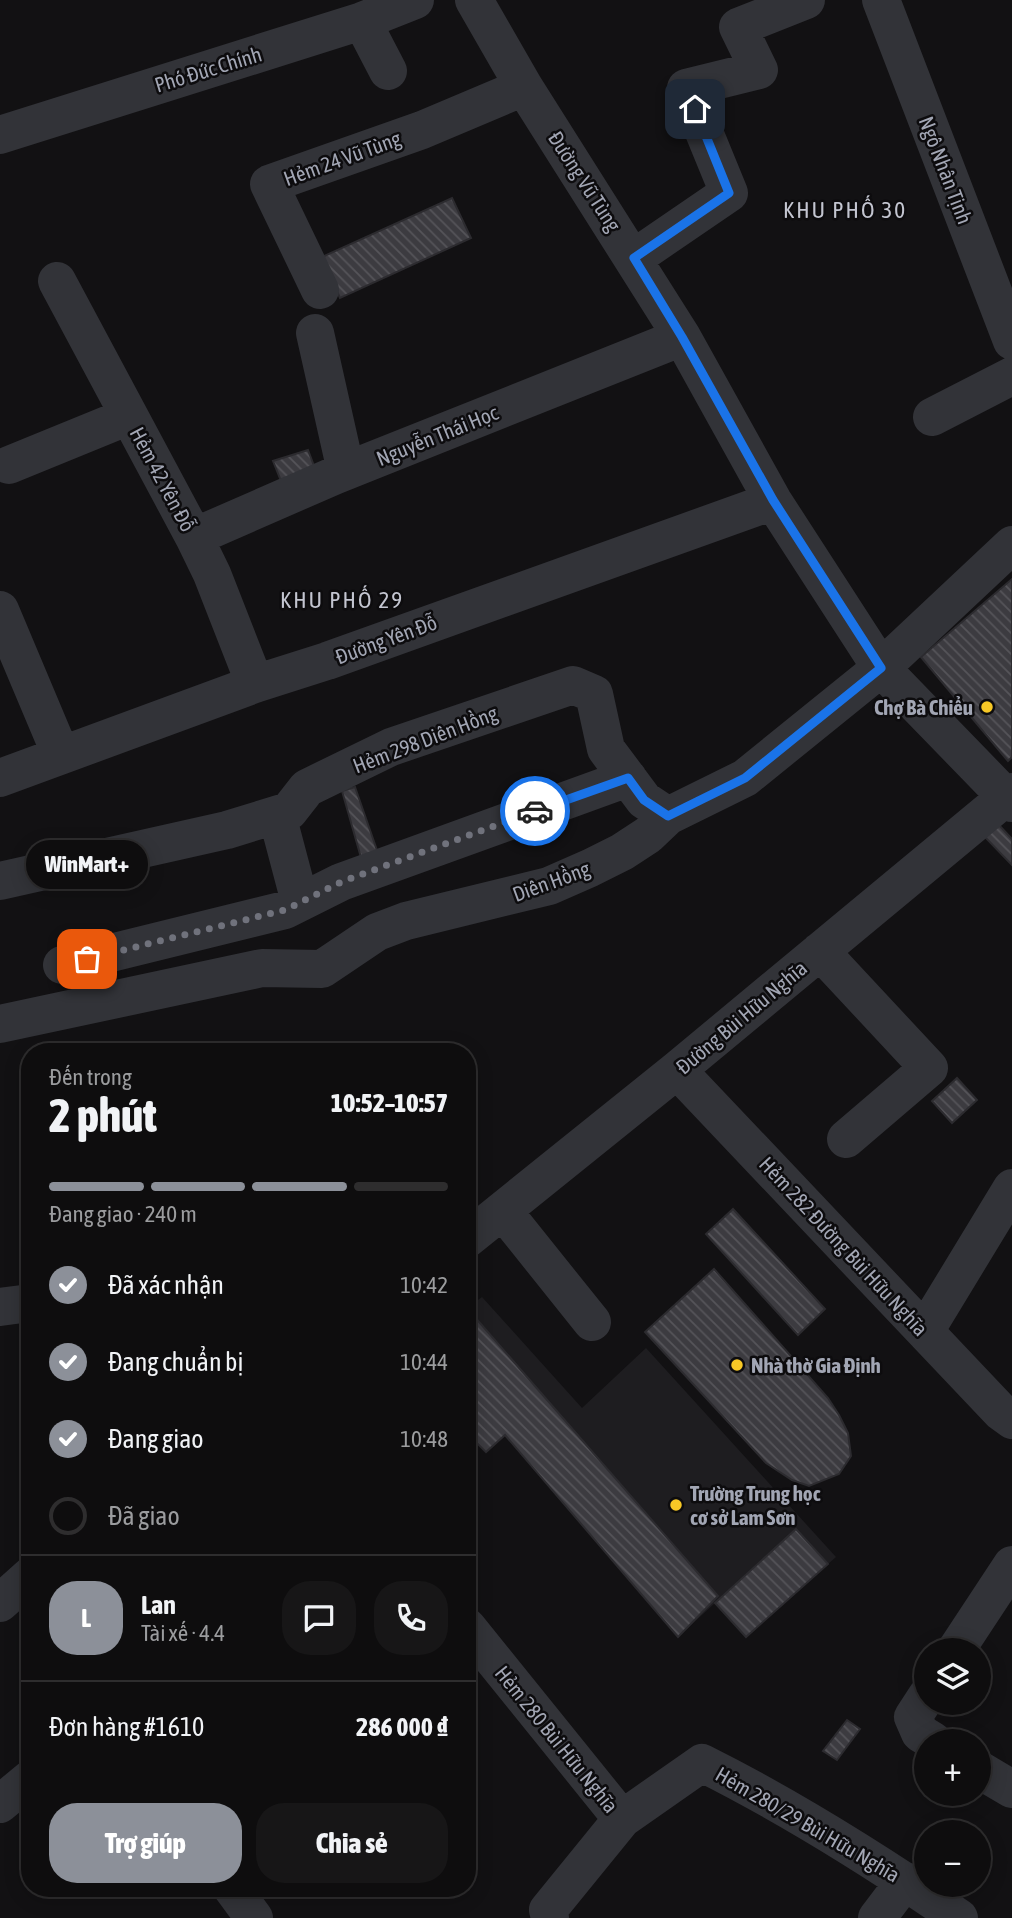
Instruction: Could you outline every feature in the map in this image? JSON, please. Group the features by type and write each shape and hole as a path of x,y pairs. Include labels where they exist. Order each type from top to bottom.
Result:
{"street":[{"name":"Phó Đức Chính","path":"0,135 362,21 415,0"},
{"name":"Đường Vũ Tùng","path":"474,0 524,87 682,337 773,500 881,668 1010,797"},
{"path":"634,258 729,193 686,88 759,70 738,27 806,0"},
{"name":"Ngô Nhân Tịnh","path":"881,0 1012,341"},
{"path":"362,21 388,71"},
{"name":"Hẻm 24 Vũ Tùng","path":"320,290 269,184 422,130 524,87"},
{"name":"Hẻm 42 Yên Đỗ","path":"57,281 194,537 212,574 255,684"},
{"path":"315,333 346,471"},
{"name":"Nguyễn Thái Học","path":"194,537 346,471 682,337"},
{"path":"932,417 1012,376"},
{"path":"9,465 130,416"},
{"name":"Đường Yên Đỗ","path":"0,778 255,684 327,661 773,500"},
{"name":"Diên Hồng","path":"0,1024 262,968 322,969 377,932 406,920 549,886 590,868 648,835 668,816 745,778 881,668 1012,545"},
{"path":"0,610 61,755"},
{"name":"Hẻm 298 Diên Hồng","path":"0,881 227,830 289,811 307,788 391,747 573,685 594,694 606,749 644,800 668,816"},
{"path":"62,965 285,910 341,882 628,778"},
{"name":"Đường Bùi Hữu Nghĩa","path":"476,1232 1010,797"},
{"path":"277,815 300,902"},
{"path":"820,951 929,1068 846,1139"},
{"name":"Hẻm 282 Đường Bùi Hữu Nghĩa","path":"677,1070 1001,1412 1012,1420"},
{"path":"925,1331 1012,1188"},
{"path":"503,1211 592,1322"},
{"path":"0,1307 21,1304"},
{"path":"964,1638 1012,1565"},
{"path":"0,1603 21,1584"},
{"name":"Hẻm 280 Bùi Hữu Nghĩa","path":"476,1638 622,1819 548,1910 550,1918"},
{"name":"Hẻm 280/29 Bùi Hữu Nghĩa","path":"622,1819 702,1763 772,1800 905,1881 959,1918"},
{"path":"991,1777 1012,1789"},
{"path":"0,1804 21,1786"},
{"path":"877,1918 905,1881"},
{"path":"239,1897 254,1918"}],"shaded area":[{"name":"Trường Trung học cơ sở Lam Sơn","path":"482,1297 582,1408 646,1348 836,1557 746,1637 715,1603 678,1637 505,1435 486,1452 476,1442 476,1301"}],"building":[{"path":"452,198 471,238 340,298 322,257"},
{"path":"308,450 317,474 283,486 273,461"},
{"name":"Chợ Bà Chiểu","path":"1012,579 1012,757 1008,761 921,657"},
{"path":"355,787 379,856 362,861 342,791"},
{"path":"997,823 1012,839 1012,865 984,836"},
{"path":"957,1078 977,1100 952,1123 932,1101"},
{"path":"733,1209 825,1309 798,1335 706,1234"},
{"name":"Nhà thờ Gia Định","path":"714,1269 828,1398 839,1415 848,1433 851,1456 839,1474 809,1486 792,1480 766,1463 645,1332"},
{"path":"476,1318 718,1596 678,1637 505,1435 486,1452 476,1442"},
{"path":"796,1529 828,1564 746,1637 715,1603"},
{"path":"847,1720 860,1729 837,1760 823,1751"}],"way so far":[{"path":"87,959 285,910 341,882 535,811"}],"place":[{"name":"Chợ Bà Chiểu","path":"987,707"},
{"name":"WinMart+","path":"87,959"},
{"name":"Nhà thờ Gia Định","path":"737,1365"},
{"name":"Trường Trung học cơ sở Lam Sơn","path":"676,1505"}],"district":[{"name":"KHU PHỐ 30","path":"845,210"},
{"name":"KHU PHỐ 29","path":"342,600"}],"route":[{"path":"535,811 628,778 644,800 668,816 745,778 881,668 773,500 682,337 634,258 729,193 695,109"}]}
